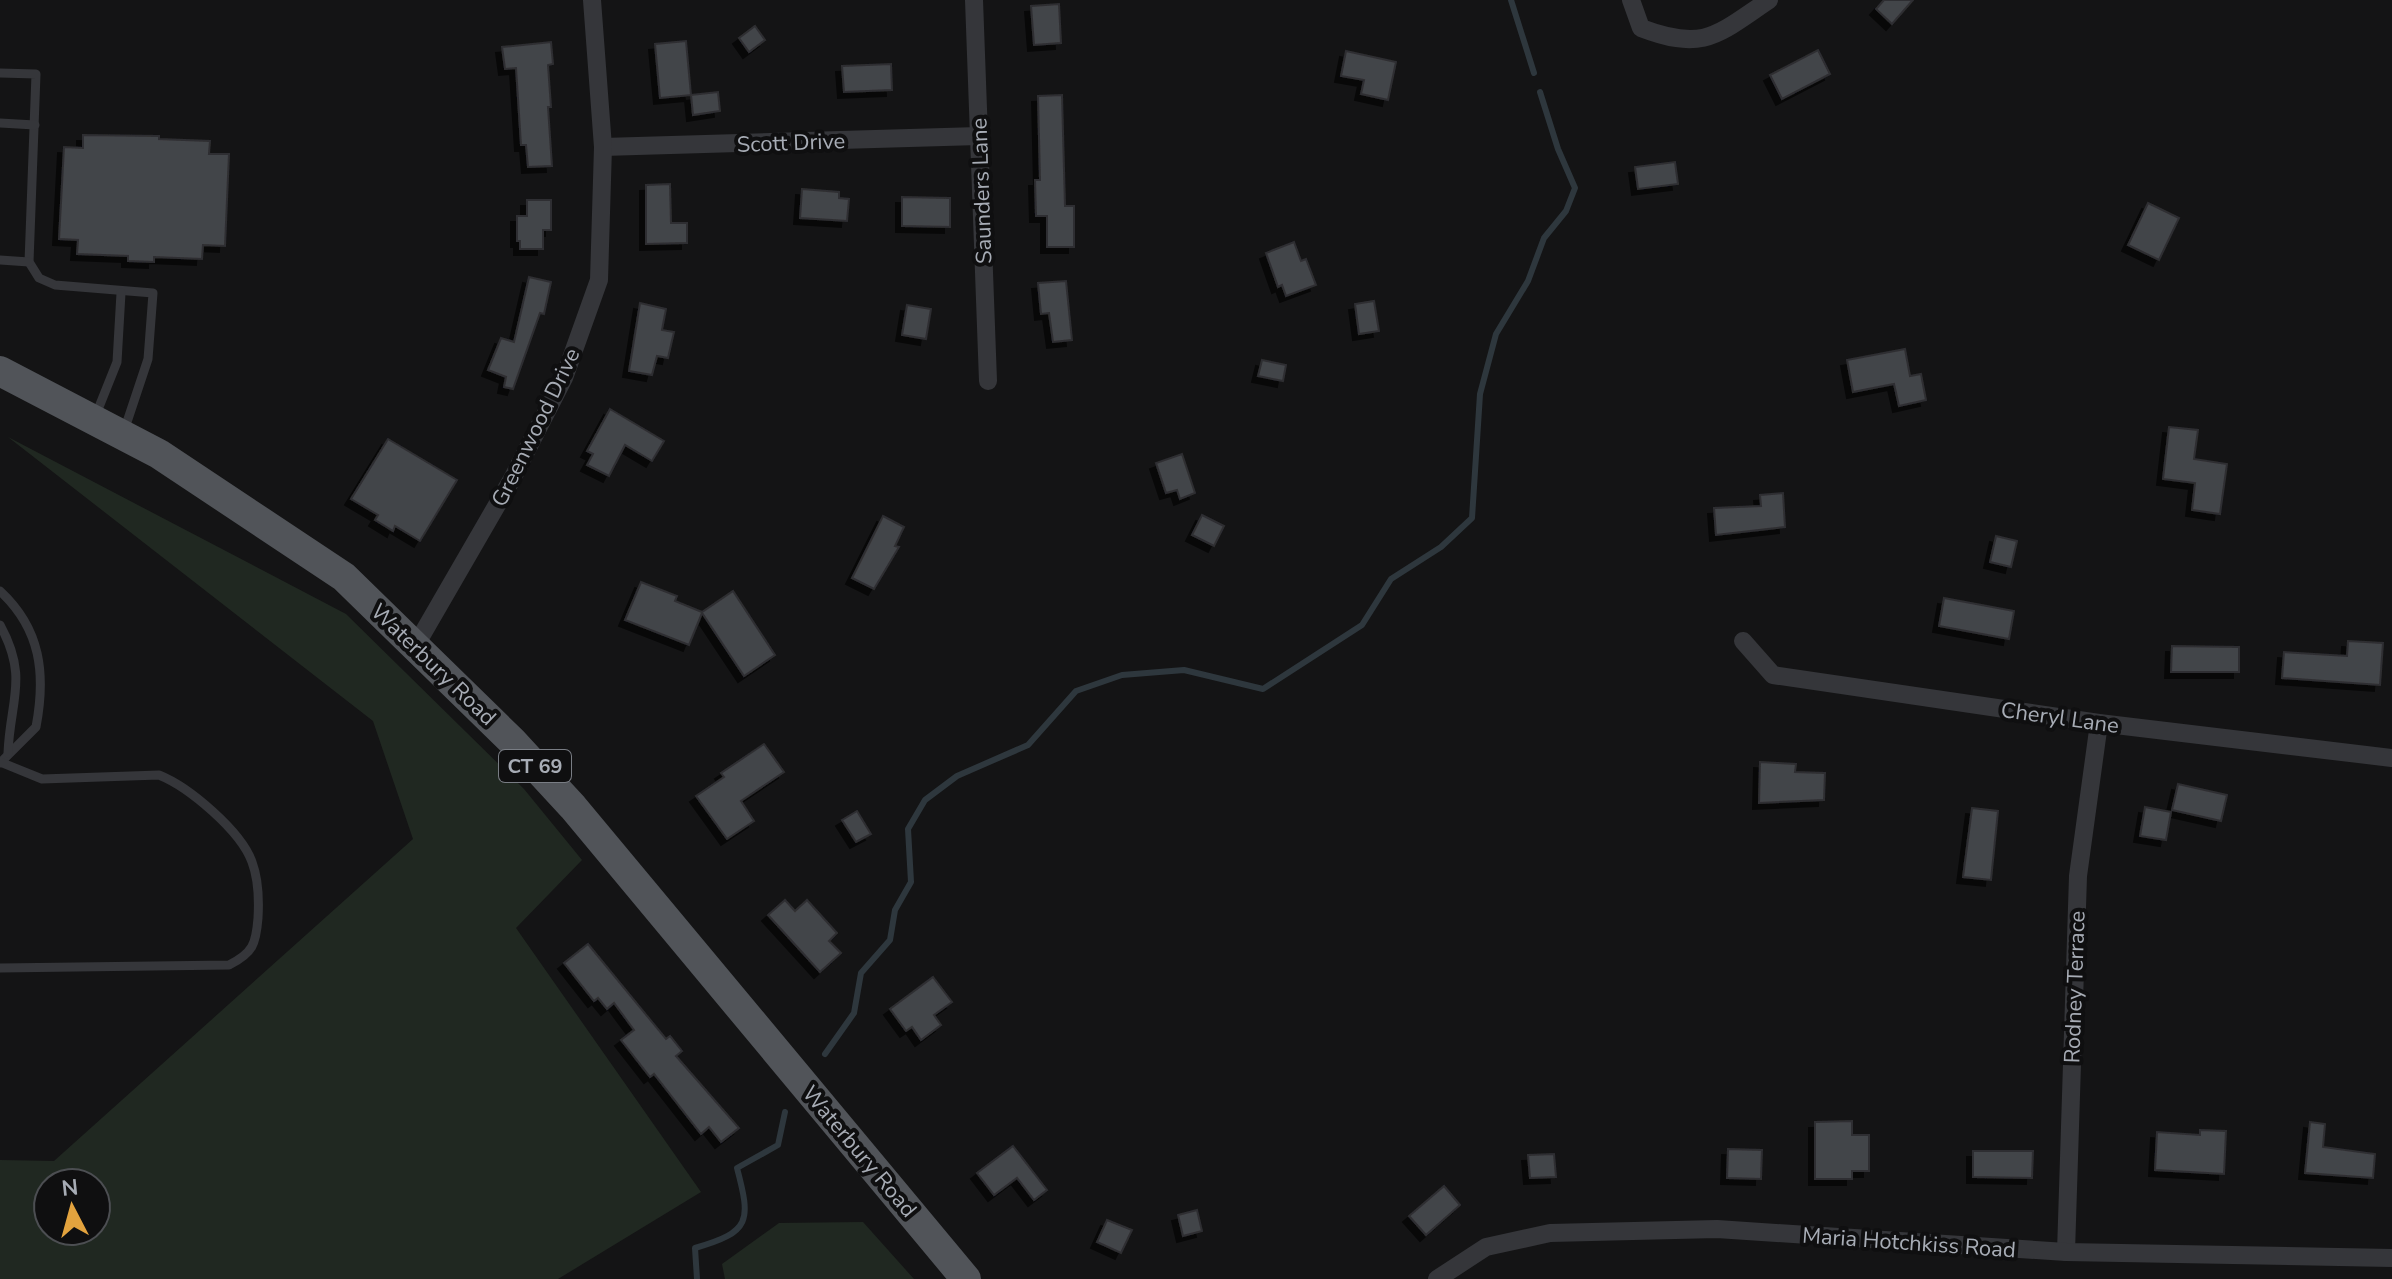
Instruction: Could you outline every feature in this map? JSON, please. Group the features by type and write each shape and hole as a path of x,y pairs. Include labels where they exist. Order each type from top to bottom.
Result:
{"main road":[{"name":"Waterbury Road","path":"0,371 123,434 263,520 344,577 416,645 573,807 966,1279"}],"street":[{"name":"Greenwood Drive","path":"416,645 512,479 564,378 599,280 603,147 592,0"},
{"name":"Saunders Lane","path":"974,0 988,381"},
{"path":"1631,0 1641,28 1673,40 1712,38 1769,0"},
{"name":"Scott Drive","path":"603,147 979,136"},
{"name":"Cheryl Lane","path":"1743,641 1773,675 2099,723 2392,758"},
{"name":"Rodney Terrace","path":"2066,1252 2078,876 2099,723"},
{"name":"Maria Hotchkiss Road","path":"1437,1279 1486,1247 1550,1233 1717,1229 2066,1252 2392,1258"}],"lane":[{"path":"0,73 36,74 29,262 39,278 55,285 121,293 153,293 148,359 123,434"},
{"path":"0,123 35,125"},
{"path":"0,260 29,262"},
{"path":"94,419 117,362 121,293"},
{"path":"0,591 17,607 36,639 41,668 36,727 0,763 42,779 159,775 173,781 230,828 252,862 259,907 256,945 246,957 229,965 0,968"},
{"path":"0,625 16,661 17,681 8,753"}],"shaded area":[{"path":"8,437 346,614 524,789 582,860 516,928 701,1192 558,1279 0,1279 0,1160 54,1161 413,839 373,721"},
{"path":"863,1222 914,1279 725,1279 722,1264 779,1223"}],"building":[{"path":"1884,0 1913,0 1892,24 1876,9"},
{"path":"1059,4 1061,43 1034,45 1031,6"},
{"path":"755,26 765,40 749,52 739,38"},
{"path":"686,41 691,95 660,98 655,44"},
{"path":"551,42 553,64 548,65 551,107 548,107 552,166 528,167 526,145 521,145 516,68 505,69 502,47"},
{"path":"1818,50 1830,74 1782,99 1770,75"},
{"path":"1346,51 1396,62 1388,100 1361,94 1364,80 1341,76"},
{"path":"891,64 892,90 844,92 842,66"},
{"path":"718,92 720,111 693,115 691,95"},
{"path":"1062,95 1065,206 1074,206 1074,247 1047,247 1047,216 1036,216 1035,180 1040,180 1038,96"},
{"path":"83,135 159,136 159,139 210,141 209,154 229,154 225,246 203,245 202,259 154,257 154,262 128,261 128,256 77,254 78,240 59,239 64,147 83,148"},
{"path":"1675,162 1678,184 1638,189 1635,167"},
{"path":"670,184 671,223 687,223 687,243 646,244 646,185"},
{"path":"802,189 839,192 839,198 849,199 847,221 800,218"},
{"path":"902,197 950,198 950,227 902,226"},
{"path":"527,200 551,200 551,230 543,230 543,249 520,249 520,241 517,241 517,216 527,216"},
{"path":"2148,203 2179,218 2159,260 2128,245"},
{"path":"1294,242 1301,261 1306,259 1316,285 1286,296 1282,285 1278,287 1266,253"},
{"path":"529,277 551,282 544,314 540,313 513,389 504,387 506,377 488,370 501,338 514,342"},
{"path":"1066,281 1072,340 1053,342 1049,313 1041,314 1038,283"},
{"path":"1374,301 1379,331 1359,334 1355,304"},
{"path":"640,303 666,309 662,330 674,332 668,358 657,356 652,375 629,371"},
{"path":"907,305 931,309 926,339 902,335"},
{"path":"1905,349 1910,376 1921,374 1926,400 1899,406 1894,384 1853,392 1847,360"},
{"path":"1262,360 1286,365 1283,381 1258,376"},
{"path":"610,409 664,441 652,461 625,445 609,476 587,465 593,454 587,451"},
{"path":"2169,427 2198,430 2194,459 2227,464 2220,514 2192,510 2195,483 2163,479"},
{"path":"388,439 457,480 420,541 395,526 393,531 375,520 378,515 351,499"},
{"path":"1182,454 1195,493 1180,499 1177,490 1166,493 1156,463"},
{"path":"1783,493 1785,527 1716,535 1714,508 1761,506 1760,495"},
{"path":"1202,515 1224,526 1214,546 1192,535"},
{"path":"883,516 904,527 895,546 899,547 874,589 852,578"},
{"path":"1996,536 2017,541 2011,567 1990,562"},
{"path":"641,582 677,596 675,601 702,612 733,591 775,655 744,676 702,613 689,645 625,620"},
{"path":"1944,598 2014,611 2009,639 1939,626"},
{"path":"2348,641 2383,643 2380,685 2282,678 2284,652 2347,656"},
{"path":"2172,646 2239,647 2239,672 2171,672"},
{"path":"764,744 784,772 741,801 754,821 727,839 696,796 724,777 721,773"},
{"path":"1760,762 1796,764 1795,772 1825,773 1824,800 1759,803"},
{"path":"2178,784 2227,795 2221,821 2172,810"},
{"path":"2145,807 2171,812 2166,840 2140,836"},
{"path":"1972,808 1998,811 1991,880 1963,877"},
{"path":"857,811 871,834 856,842 842,820"},
{"path":"785,900 795,911 807,900 837,933 829,941 841,953 820,972 768,915"},
{"path":"588,944 666,1039 670,1036 682,1051 676,1056 739,1128 721,1142 709,1127 701,1134 654,1074 650,1077 621,1040 634,1030 614,1003 607,1009 598,998 594,1001 564,963"},
{"path":"933,977 952,1002 934,1015 941,1025 921,1040 912,1027 906,1031 890,1009"},
{"path":"1852,1121 1852,1135 1869,1135 1869,1171 1852,1171 1852,1179 1815,1179 1815,1122"},
{"path":"2310,1122 2325,1124 2323,1147 2375,1154 2373,1178 2305,1173"},
{"path":"2200,1130 2226,1131 2224,1174 2155,1170 2157,1132 2200,1135"},
{"path":"1013,1146 1047,1190 1034,1200 1017,1178 994,1195 977,1173"},
{"path":"1728,1149 1762,1150 1761,1179 1727,1178"},
{"path":"1973,1151 2033,1151 2032,1178 1973,1177"},
{"path":"1554,1154 1556,1177 1530,1178 1528,1155"},
{"path":"1444,1186 1460,1205 1426,1235 1409,1216"},
{"path":"1197,1210 1202,1231 1183,1236 1178,1215"},
{"path":"1107,1220 1132,1230 1121,1253 1097,1242"}],"waterway":[{"path":"1511,0 1534,73"},
{"path":"825,1054 854,1013 861,973 890,940 895,910 911,882 908,829 925,800 957,776 1028,745 1076,691 1122,675 1184,670 1263,689 1362,625 1391,579 1441,547 1472,518 1480,394 1496,334 1528,281 1544,238 1566,211 1575,188 1558,149 1540,92"},
{"path":"697,1279 695,1248 727,1236 737,1230 742,1222 744,1201 737,1168 778,1145 785,1112"}]}
